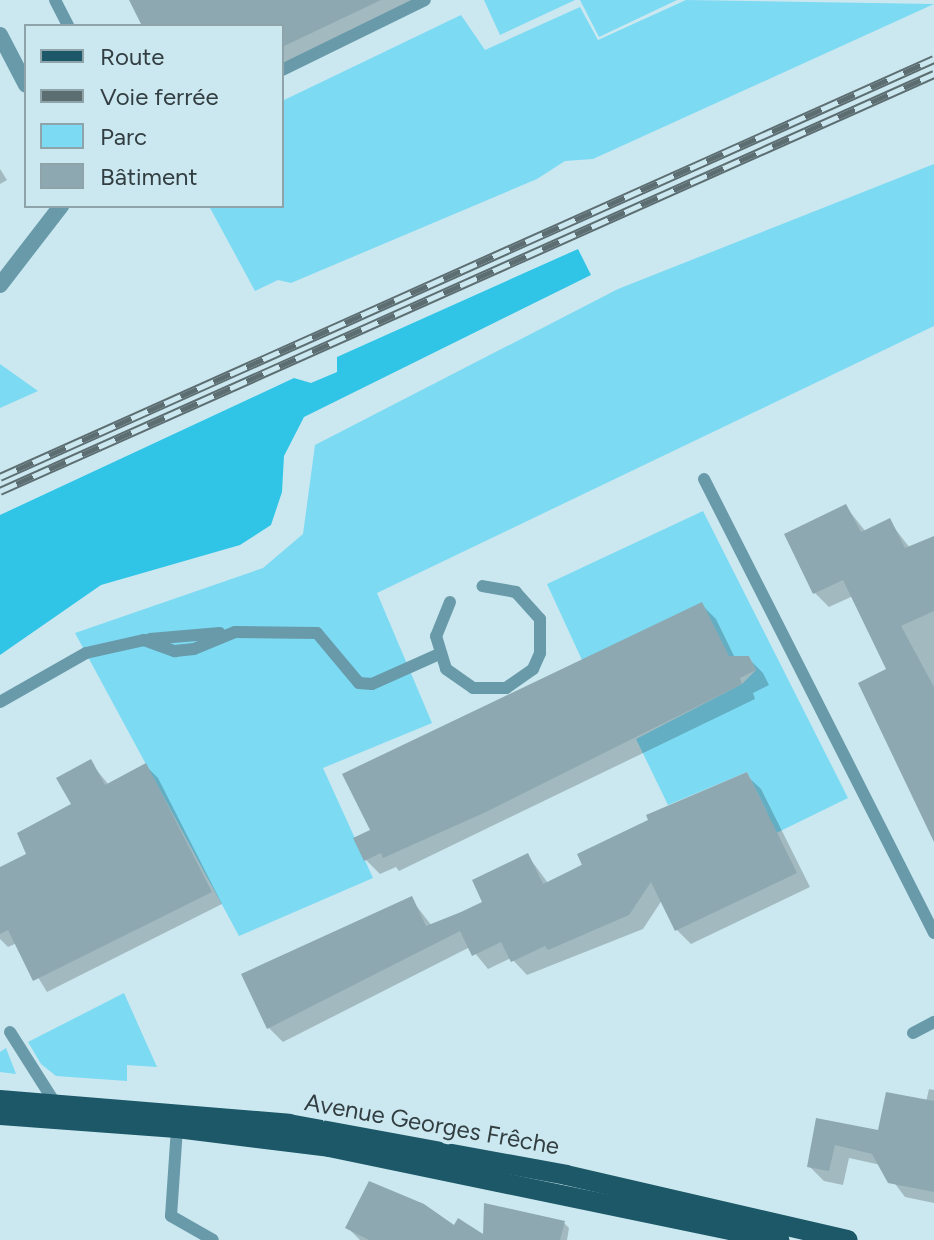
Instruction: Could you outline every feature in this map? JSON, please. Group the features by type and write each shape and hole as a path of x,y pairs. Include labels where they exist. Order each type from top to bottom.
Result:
{"main road":[{"name":"Avenue Georges Frêche","path":"0,1100 229,1116 338,1132 660,1195 848,1240"},
{"name":"Avenue Georges Frêche","path":"0,1115 177,1128 345,1150 779,1240"}],"street":[{"path":"0,35 24,81"},
{"path":"0,285 59,208"}],"lane":[{"path":"55,0 67,24"},
{"path":"284,69 425,0"},
{"path":"704,479 934,933"},
{"path":"450,602 440,618 439,654 446,669 473,688 506,688 533,669 543,637 530,603 499,585 483,586"},
{"path":"0,702 86,653 144,640 175,651 194,649 235,632 317,633 359,683 372,684 439,654"},
{"path":"913,1033 934,1022"},
{"path":"10,1032 55,1103"},
{"path":"177,1128 171,1216 213,1240"}],"green space":[{"path":"484,0 575,0 500,35"},
{"path":"580,0 677,0 599,37"},
{"path":"686,0 934,4 593,159 565,161 537,179 291,283 278,280 255,291 210,208 284,208 284,100 461,15 485,50 580,7 598,40"},
{"path":"934,164 934,326 377,593 432,723 323,768 373,878 239,936 75,633 263,568 303,534 315,445 618,289"},
{"path":"0,364 38,391 0,408"},
{"path":"703,511 848,798 758,842 767,812 747,772 668,805 636,739 742,684 756,670 749,656 732,663 582,660 547,584"},
{"path":"124,993 157,1067 127,1065 127,1081 56,1076 41,1064 28,1042"},
{"path":"6,1048 16,1074 0,1072 0,1052"}],"shaded area":[{"path":"578,249 591,275 304,417 284,456 282,492 271,525 240,545 101,585 0,655 0,515 294,378 311,383 337,372 337,357"}],"building":[{"path":"129,0 381,0 284,46 284,24 141,24"},
{"path":"846,504 861,532 890,518 905,548 934,536 934,611 901,626 934,687 934,842 858,683 886,669 843,580 813,594 784,534"},
{"path":"702,602 729,656 749,656 756,670 740,678 742,684 486,812 383,858 381,853 364,861 353,838 370,830 342,774"},
{"path":"91,759 105,785 146,763 212,892 33,981 8,930 0,934 0,867 26,854 17,833 71,804 56,778"},
{"path":"747,772 797,873 675,931 651,882 629,915 548,950 545,946 511,962 501,942 472,956 460,931 267,1029 241,974 412,896 426,926 461,912 482,902 472,880 528,853 543,884 582,865 577,854 648,820 646,815"},
{"path":"886,1092 934,1101 934,1192 888,1183 872,1154 835,1145 829,1171 807,1167 816,1118 878,1130"},
{"path":"369,1181 424,1204 454,1225 458,1218 483,1234 484,1203 565,1221 560,1240 369,1240 345,1228"}],"railway":[{"path":"0,477 934,59"},
{"path":"0,491 934,74"}]}
